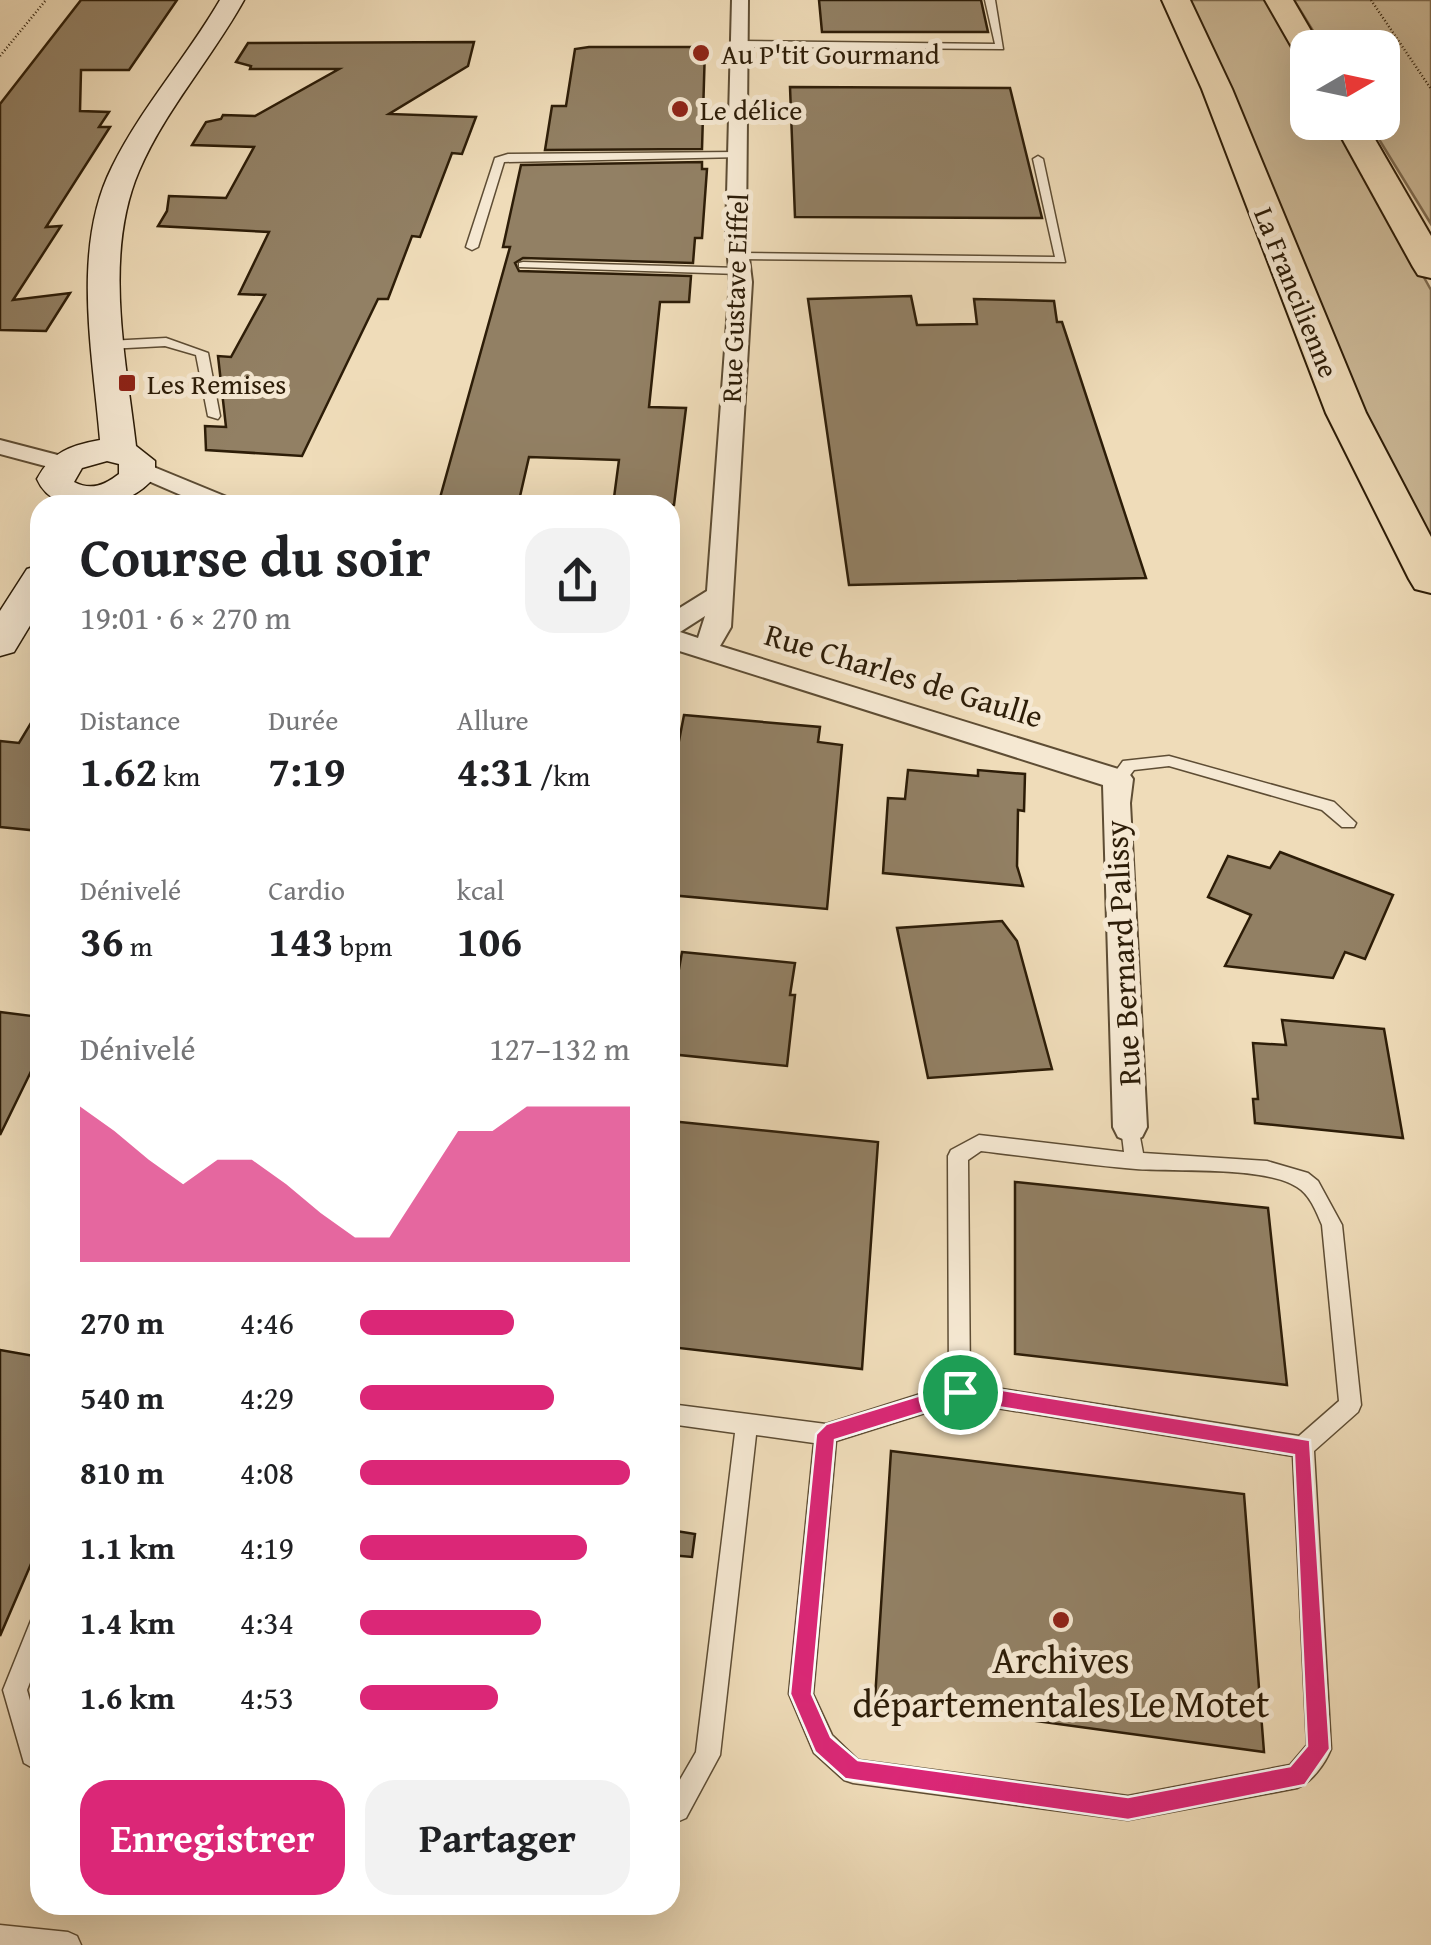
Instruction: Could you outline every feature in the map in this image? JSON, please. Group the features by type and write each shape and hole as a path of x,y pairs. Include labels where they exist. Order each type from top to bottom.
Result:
{"highway":[{"name":"La Francilienne","path":"1176,0 1217,90 1346,414 1431,579"},
{"path":"1278,0 1296,30"},
{"path":"1359,140 1431,267"}],"street":[{"path":"100,476 99,425 108,345 106,256 124,172 232,0"},
{"name":"Rue Gustave Eiffel","path":"680,641 718,627 739,263 740,0"},
{"path":"0,446 154,495"},
{"path":"100,476 183,495"},
{"path":"0,643 30,594"},
{"path":"680,641 718,596"},
{"name":"Rue Charles de Gaulle","path":"680,641 1118,779"},
{"name":"Rue Bernard Palissy","path":"1118,779 1115,804 1130,1127"}],"lane":[{"path":"741,44 1000,47 990,0"},
{"path":"472,247 499,160 508,156 738,155"},
{"path":"523,265 1061,260 1038,159"},
{"path":"108,345 166,342 202,353 214,416"},
{"path":"1118,779 1128,764 1169,761 1328,806 1348,823"},
{"path":"1130,1127 1135,1161"},
{"path":"960,1392 958,1156 979,1143 1280,1172 1305,1180 1332,1224 1350,1404 1303,1447"},
{"path":"680,1415 826,1434 960,1392 1303,1447"},
{"path":"680,1804 708,1755 748,1424"},
{"path":"826,1434 801,1694 823,1744 853,1771 1128,1808 1296,1776 1319,1749 1303,1447"},
{"path":"30,1653 16,1690 30,1743"},
{"path":"0,1938 68,1945"}],"path":[{"path":"0,56 46,0"},
{"path":"1372,0 1431,88"}],"shaded area":[{"path":"1185,0 1270,0 1290,37 1290,140 1347,140 1431,290 1431,554 1355,403"},
{"path":"1294,0 1431,0 1431,224 1379,140 1400,140 1400,30 1313,30"}],"building":[{"path":"81,0 177,0 129,70 81,70 80,111 109,112 99,127 110,127 46,227 61,226 13,300 70,293 46,331 0,330 0,104"},
{"path":"819,0 981,0 988,32 822,32"},
{"path":"474,42 468,66 389,114 476,117 462,154 452,153 420,237 412,236 388,299 378,299 302,456 206,450 205,426 226,427 218,356 231,357 265,295 239,294 269,232 158,226 167,211 169,196 226,198 254,147 192,145 206,122 223,115 255,116 339,69 250,69 251,66 236,62 248,43"},
{"path":"705,47 702,149 545,150 552,106 566,106 575,49"},
{"path":"790,87 1010,88 1042,218 795,217"},
{"path":"702,162 702,169 707,169 702,238 695,238 693,263 523,258 515,263 519,271 691,276 689,302 660,302 649,407 686,408 675,495 614,495 619,460 529,457 520,495 441,495 510,247 503,247 521,165"},
{"path":"911,296 917,325 977,324 974,299 1054,301 1057,322 1062,322 1146,578 849,585 808,299"},
{"path":"684,715 820,727 818,742 842,745 827,909 680,896 680,736"},
{"path":"30,725 30,830 0,827 0,741 19,743"},
{"path":"908,770 978,776 978,770 1025,774 1024,811 1018,810 1017,866 1023,886 883,873 888,798 905,799"},
{"path":"1280,852 1393,895 1365,959 1345,952 1333,978 1225,966 1251,915 1208,897 1228,856 1270,868"},
{"path":"1002,921 1017,941 1052,1069 928,1078 897,928"},
{"path":"682,952 795,963 787,1066 680,1055"},
{"path":"0,1012 30,1016 30,1074 0,1135"},
{"path":"1282,1020 1384,1029 1403,1138 1255,1123 1253,1099 1258,1099 1253,1043 1286,1045"},
{"path":"680,1122 878,1142 862,1369 680,1348"},
{"path":"1015,1182 1268,1208 1287,1385 1015,1354"},
{"path":"0,1350 30,1355 30,1566 0,1636"},
{"name":"Archives départementales Le Motet","path":"891,1451 1244,1494 1264,1752 875,1699"},
{"path":"680,1532 695,1534 692,1557 680,1556"}],"place":[{"name":"Au P'tit Gourmand","path":"701,53"},
{"name":"Le délice","path":"680,109"},
{"name":"Les Remises","path":"127,383"},
{"name":"Archives départementales Le Motet","path":"1061,1620"}],"route":[{"path":"960,1392 1303,1447 1319,1749 1296,1776 1128,1808 853,1771 823,1744 801,1694 826,1434 960,1392"}]}
